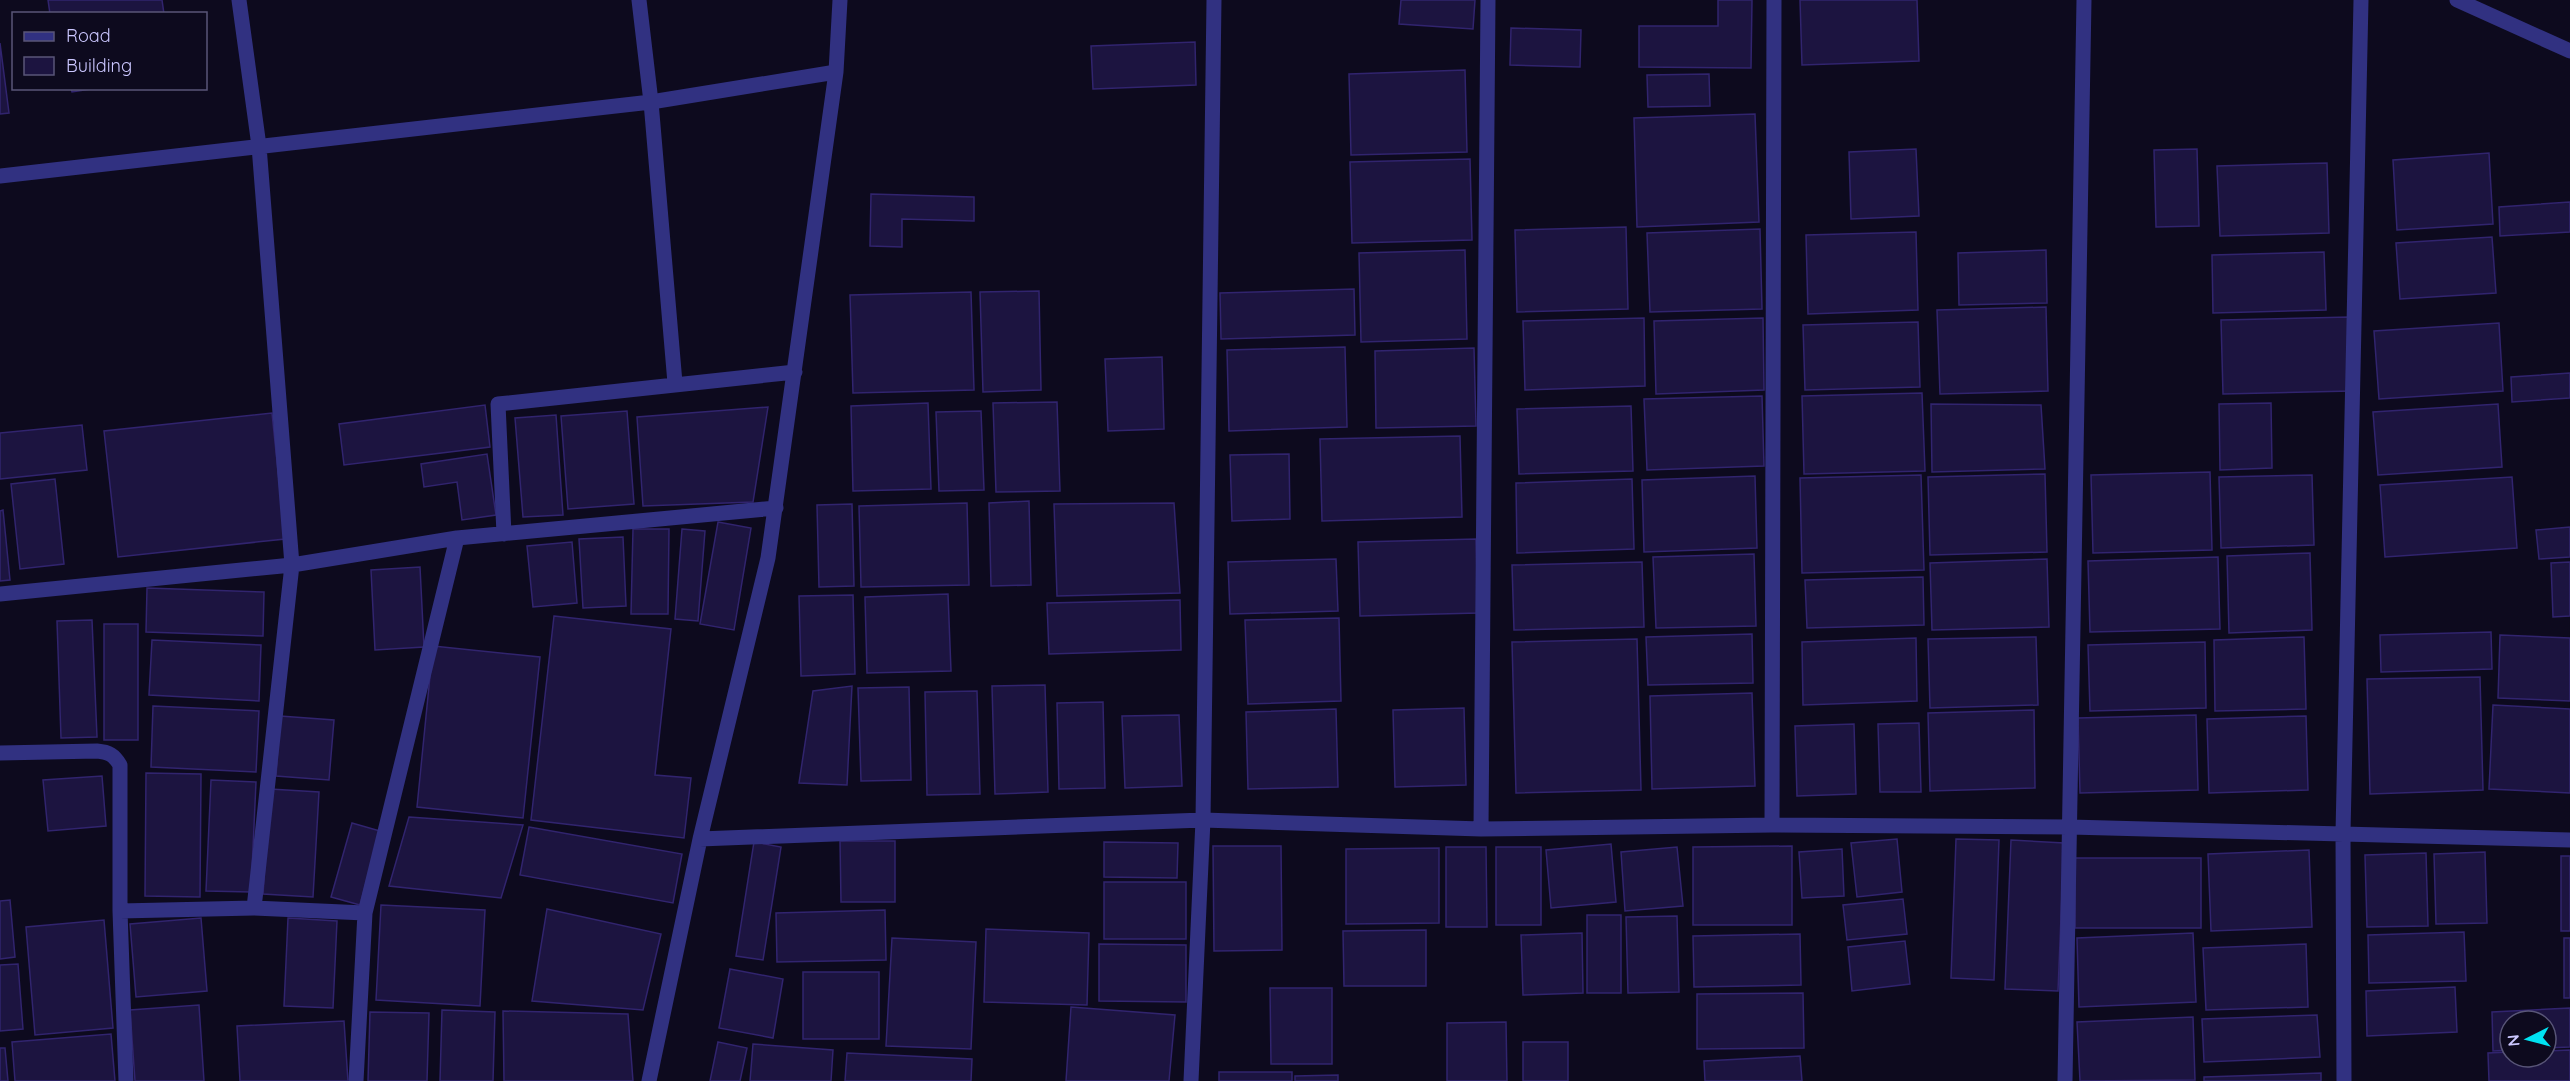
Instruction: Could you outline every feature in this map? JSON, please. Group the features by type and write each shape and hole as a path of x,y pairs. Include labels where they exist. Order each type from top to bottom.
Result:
{"street":[{"path":"239,0 259,146 292,565 254,908"},
{"path":"639,0 651,102 675,383"},
{"path":"649,1081 700,839 768,558 836,72 840,0"},
{"path":"1191,1081 1203,820 1214,0"},
{"path":"1481,829 1488,0"},
{"path":"1773,825 1774,0"},
{"path":"2065,1081 2084,0"},
{"path":"2344,1081 2343,833 2361,0"},
{"path":"2457,0 2570,51"},
{"path":"0,176 651,102 836,72"},
{"path":"504,534 498,404 675,383 795,372"},
{"path":"0,594 292,565 457,538 776,508"},
{"path":"356,1081 365,913 457,538"},
{"path":"0,753 108,752 120,765 120,911 126,1081"},
{"path":"700,839 1203,820 1481,829 1773,825 2070,827 2570,840"},
{"path":"120,911 254,908 365,913"}],"building":[{"path":"48,0 162,0 164,12 50,12"},
{"path":"1401,0 1475,0 1473,29 1399,24"},
{"path":"1718,0 1752,0 1751,68 1639,67 1639,26 1718,26"},
{"path":"1800,0 1917,0 1919,61 1802,65"},
{"path":"1511,28 1581,30 1580,67 1510,65"},
{"path":"1195,42 1196,85 1093,89 1091,46"},
{"path":"0,43 9,113 0,114"},
{"path":"1465,70 1467,152 1351,155 1349,74"},
{"path":"1709,74 1710,106 1648,107 1647,75"},
{"path":"1755,114 1759,222 1637,227 1634,118"},
{"path":"1916,149 1919,216 1851,219 1849,152"},
{"path":"2197,149 2199,226 2156,227 2154,150"},
{"path":"2489,153 2493,224 2397,230 2393,160"},
{"path":"1470,159 1472,240 1352,243 1350,162"},
{"path":"2327,163 2329,233 2220,236 2217,166"},
{"path":"871,194 974,197 974,221 902,219 902,247 870,246"},
{"path":"2570,202 2570,232 2500,236 2499,207"},
{"path":"1626,227 1628,309 1517,312 1515,230"},
{"path":"1760,229 1762,309 1650,312 1647,233"},
{"path":"1916,232 1918,310 1808,314 1806,235"},
{"path":"2492,237 2496,293 2400,299 2396,243"},
{"path":"1465,250 1467,339 1361,342 1359,253"},
{"path":"2046,250 2047,303 1959,305 1958,253"},
{"path":"2324,252 2326,310 2213,313 2212,255"},
{"path":"1354,289 1355,335 1221,339 1220,293"},
{"path":"1039,291 1041,390 983,392 980,292"},
{"path":"971,292 974,390 853,393 850,295"},
{"path":"2046,307 2048,391 1940,394 1937,310"},
{"path":"2349,317 2351,391 2223,394 2221,320"},
{"path":"1644,318 1645,386 1525,390 1523,321"},
{"path":"1763,318 1764,390 1656,394 1654,321"},
{"path":"1918,322 1920,387 1805,390 1803,325"},
{"path":"2499,323 2503,391 2379,399 2374,331"},
{"path":"1345,347 1347,427 1229,431 1227,350"},
{"path":"1474,348 1476,426 1376,428 1375,351"},
{"path":"1162,357 1164,429 1108,431 1105,359"},
{"path":"2570,373 2570,398 2512,402 2511,377"},
{"path":"1922,393 1925,471 1804,474 1802,396"},
{"path":"1762,396 1764,466 1647,470 1644,399"},
{"path":"1057,402 1060,491 996,492 993,403"},
{"path":"928,403 931,489 853,491 851,406"},
{"path":"2271,403 2272,468 2220,470 2219,404"},
{"path":"1931,404 2041,405 2045,469 1932,472"},
{"path":"2498,404 2502,467 2378,475 2373,412"},
{"path":"485,405 490,447 344,465 339,424"},
{"path":"1631,406 1633,471 1519,474 1517,409"},
{"path":"768,407 753,502 643,506 637,417"},
{"path":"627,411 634,504 568,509 561,416"},
{"path":"981,411 984,490 939,491 936,412"},
{"path":"272,413 285,539 118,557 104,431"},
{"path":"556,415 563,515 523,517 515,418"},
{"path":"82,425 87,470 0,479 0,433"},
{"path":"1460,436 1462,517 1322,521 1320,439"},
{"path":"487,454 496,515 462,520 457,482 424,487 421,464"},
{"path":"1289,454 1290,519 1232,521 1230,455"},
{"path":"2210,472 2212,550 2093,553 2091,475"},
{"path":"2045,474 2047,552 1930,555 1928,477"},
{"path":"1921,475 1924,570 1802,573 1800,478"},
{"path":"2312,475 2314,545 2221,548 2219,477"},
{"path":"1755,476 1757,548 1644,552 1642,480"},
{"path":"2512,477 2517,548 2385,557 2380,485"},
{"path":"55,479 64,564 20,569 11,484"},
{"path":"1632,479 1634,549 1517,553 1516,483"},
{"path":"1029,501 1031,585 991,586 989,503"},
{"path":"967,503 969,585 861,587 859,506"},
{"path":"1174,503 1180,593 1057,596 1054,504"},
{"path":"852,504 854,586 819,587 817,505"},
{"path":"3,510 10,580 0,581 0,511"},
{"path":"718,522 751,528 734,630 700,624"},
{"path":"2570,527 2570,557 2539,559 2536,530"},
{"path":"633,529 669,529 668,614 631,614"},
{"path":"682,529 705,531 698,621 675,619"},
{"path":"623,537 626,606 583,608 579,539"},
{"path":"1476,539 1478,613 1360,616 1358,542"},
{"path":"572,542 577,603 533,607 527,546"},
{"path":"2310,553 2312,630 2229,633 2227,556"},
{"path":"1754,554 1756,626 1656,628 1653,557"},
{"path":"2218,557 2220,629 2090,632 2088,561"},
{"path":"1336,559 1338,611 1230,614 1228,562"},
{"path":"2047,559 2049,627 1932,630 1930,563"},
{"path":"1642,562 1644,627 1514,630 1512,565"},
{"path":"2570,562 2570,616 2553,617 2551,563"},
{"path":"420,567 424,647 375,650 371,570"},
{"path":"1923,577 1924,625 1807,628 1805,580"},
{"path":"147,588 264,592 263,636 146,632"},
{"path":"948,594 951,671 867,673 865,597"},
{"path":"853,595 855,674 801,676 799,596"},
{"path":"1180,600 1181,650 1049,654 1047,603"},
{"path":"554,616 671,629 655,775 691,778 684,838 531,820"},
{"path":"1339,618 1341,701 1248,704 1245,620"},
{"path":"92,620 97,737 61,738 57,621"},
{"path":"104,624 138,624 138,740 104,740"},
{"path":"2491,632 2492,669 2381,672 2380,635"},
{"path":"1752,634 1753,683 1648,685 1646,637"},
{"path":"2500,635 2570,638 2570,701 2498,698"},
{"path":"2036,637 2038,705 1930,708 1928,639"},
{"path":"2304,637 2306,709 2215,711 2214,640"},
{"path":"1916,638 1917,701 1803,705 1802,642"},
{"path":"1637,639 1641,790 1516,793 1512,642"},
{"path":"152,640 261,645 259,701 149,695"},
{"path":"2205,642 2206,708 2090,711 2088,645"},
{"path":"433,646 540,657 523,818 417,807"},
{"path":"2480,677 2483,790 2370,794 2367,679"},
{"path":"1045,685 1048,792 995,794 992,686"},
{"path":"852,686 847,785 799,783 813,691"},
{"path":"909,687 911,780 861,781 858,688"},
{"path":"977,691 980,794 927,795 925,692"},
{"path":"1752,693 1755,786 1652,789 1650,696"},
{"path":"1103,702 1105,788 1059,789 1057,703"},
{"path":"2493,705 2570,709 2570,793 2489,789"},
{"path":"153,706 259,711 256,772 151,767"},
{"path":"1464,708 1466,785 1395,787 1393,710"},
{"path":"1336,709 1338,787 1248,789 1246,712"},
{"path":"2034,710 2035,788 1930,791 1928,713"},
{"path":"1179,715 1182,786 1125,788 1122,716"},
{"path":"2196,715 2198,790 2080,793 2078,718"},
{"path":"280,716 334,720 329,780 276,776"},
{"path":"2306,716 2308,790 2209,793 2207,719"},
{"path":"1919,723 1921,792 1880,792 1878,724"},
{"path":"1854,724 1856,794 1797,796 1795,726"},
{"path":"146,773 201,774 200,897 145,896"},
{"path":"102,776 106,826 48,831 43,780"},
{"path":"211,780 256,782 251,892 206,891"},
{"path":"270,789 319,792 313,897 263,894"},
{"path":"409,817 523,825 501,898 389,886"},
{"path":"352,823 380,831 360,905 331,897"},
{"path":"529,827 682,854 673,903 520,875"},
{"path":"1897,839 1902,892 1857,897 1851,843"},
{"path":"1956,839 1999,840 1994,980 1951,978"},
{"path":"2011,840 2064,843 2058,991 2005,989"},
{"path":"840,841 895,841 895,902 841,902"},
{"path":"754,842 781,847 763,960 736,956"},
{"path":"1104,842 1178,843 1177,878 1104,877"},
{"path":"1611,844 1616,902 1551,908 1546,850"},
{"path":"1213,846 1281,846 1282,950 1214,951"},
{"path":"1792,846 1792,925 1693,925 1693,847"},
{"path":"1446,847 1486,847 1487,927 1446,927"},
{"path":"1496,847 1541,847 1541,925 1496,925"},
{"path":"1677,847 1683,906 1625,911 1621,852"},
{"path":"1439,848 1439,923 1346,924 1346,849"},
{"path":"1842,849 1844,896 1802,898 1799,852"},
{"path":"2309,850 2312,927 2211,931 2208,854"},
{"path":"2485,852 2487,923 2436,924 2434,854"},
{"path":"2426,853 2428,926 2367,927 2365,855"},
{"path":"2561,856 2570,856 2570,931 2561,931"},
{"path":"2075,858 2201,858 2201,928 2075,928"},
{"path":"1104,882 1186,882 1186,939 1104,939"},
{"path":"1903,899 1907,934 1847,940 1843,905"},
{"path":"10,900 15,957 0,959 0,901"},
{"path":"381,905 485,910 480,1006 376,1000"},
{"path":"547,909 661,934 643,1010 532,1001"},
{"path":"885,910 886,960 777,962 776,913"},
{"path":"1587,915 1621,915 1621,993 1587,993"},
{"path":"1677,916 1679,992 1628,993 1626,917"},
{"path":"201,918 207,991 136,997 130,924"},
{"path":"288,918 337,921 333,1008 284,1006"},
{"path":"104,920 113,1028 35,1035 26,927"},
{"path":"986,929 1089,933 1087,1005 984,1002"},
{"path":"1426,930 1426,986 1344,986 1343,931"},
{"path":"2464,932 2466,981 2369,983 2368,935"},
{"path":"1582,933 1583,993 1523,995 1521,935"},
{"path":"2193,933 2196,1002 2079,1007 2077,938"},
{"path":"1800,934 1801,985 1694,987 1693,936"},
{"path":"892,938 976,942 971,1049 886,1046"},
{"path":"2564,938 2570,938 2570,998 2564,998"},
{"path":"1905,941 1910,984 1852,991 1848,947"},
{"path":"1099,944 1186,945 1186,1002 1099,1001"},
{"path":"2306,944 2308,1007 2206,1010 2203,948"},
{"path":"18,964 23,1029 0,1031 0,965"},
{"path":"730,969 783,979 773,1038 719,1028"},
{"path":"803,972 879,972 879,1039 803,1039"},
{"path":"2455,987 2457,1032 2367,1036 2366,991"},
{"path":"1270,988 1332,988 1332,1064 1271,1064"},
{"path":"1803,993 1804,1048 1697,1049 1697,994"},
{"path":"199,1005 204,1081 135,1081 130,1010"},
{"path":"1071,1007 1175,1015 1169,1081 1066,1081"},
{"path":"2570,1008 2570,1047 2558,1048 2558,1009 2550,1009"},
{"path":"442,1010 495,1012 493,1081 440,1081"},
{"path":"503,1011 628,1014 633,1081 504,1081"},
{"path":"370,1012 429,1013 427,1081 368,1081"},
{"path":"2492,1012 2498,1012 2498,1051 2493,1051"},
{"path":"2317,1015 2320,1057 2204,1062 2202,1019"},
{"path":"2193,1017 2195,1080 2080,1081 2077,1022"},
{"path":"344,1021 348,1081 240,1081 237,1026"},
{"path":"1506,1022 1507,1081 1447,1081 1447,1023"},
{"path":"111,1034 115,1081 15,1081 12,1042"},
{"path":"718,1042 747,1048 740,1081 710,1081"},
{"path":"1523,1042 1568,1042 1568,1081 1523,1081"},
{"path":"753,1044 833,1050 831,1081 750,1081"},
{"path":"0,1048 5,1048 8,1081 0,1081"},
{"path":"2558,1050 2570,1050 2570,1081 2489,1081 2488,1053 2498,1053 2498,1069 2558,1069"},
{"path":"847,1053 972,1059 971,1081 845,1081"},
{"path":"1800,1056 1802,1081 1705,1081 1704,1061"},
{"path":"1219,1072 1292,1072 1292,1081 1219,1081"},
{"path":"2321,1073 2321,1081 2204,1081 2204,1077"},
{"path":"1338,1075 1338,1081 1295,1081 1295,1076"}]}
